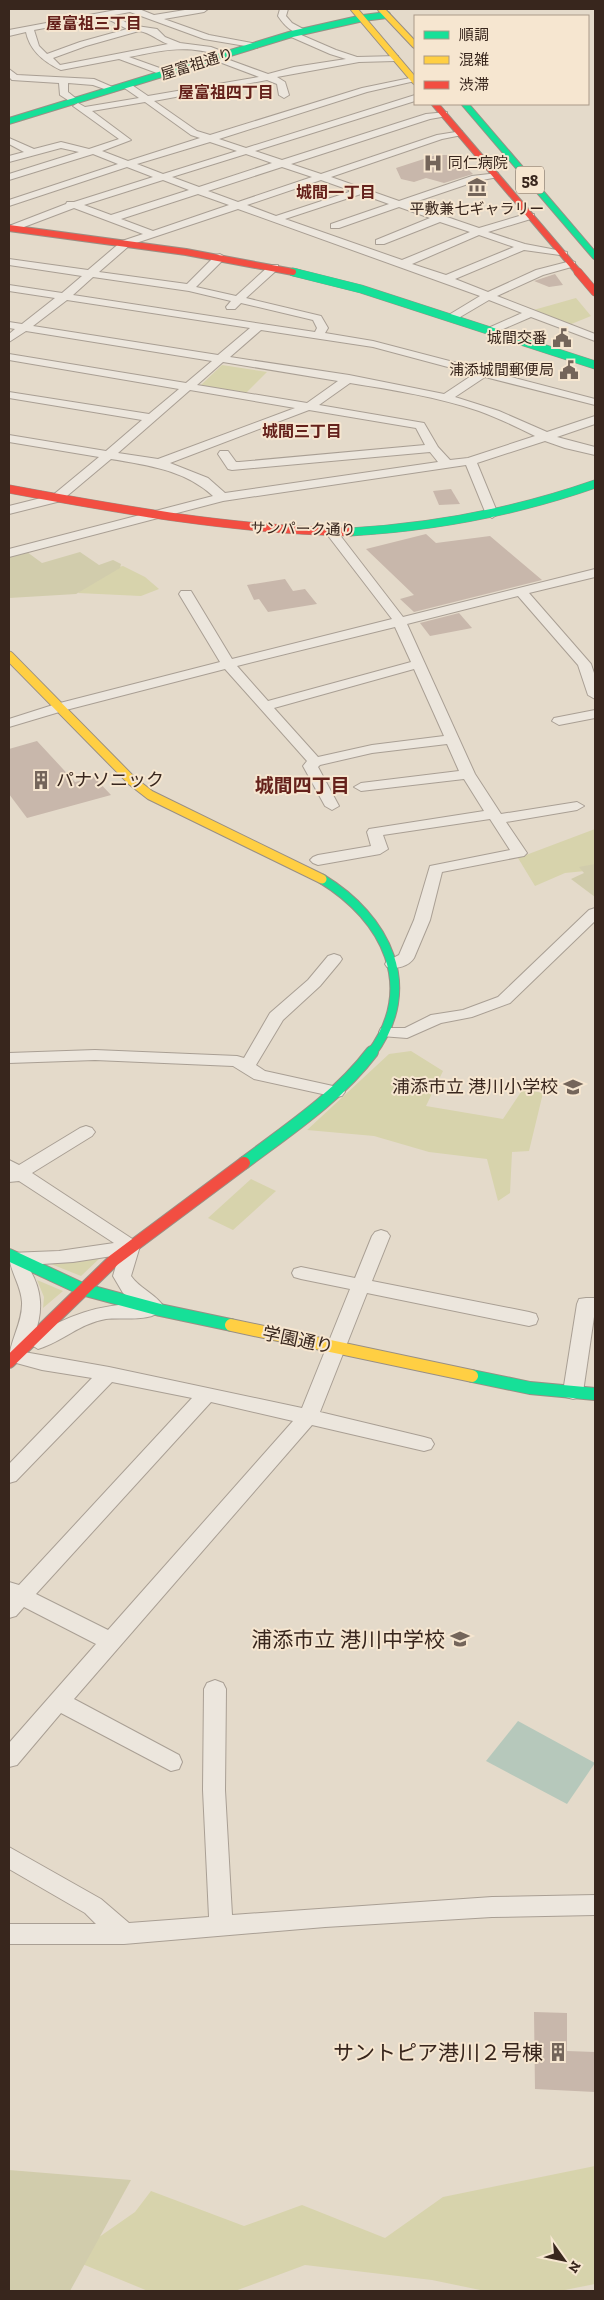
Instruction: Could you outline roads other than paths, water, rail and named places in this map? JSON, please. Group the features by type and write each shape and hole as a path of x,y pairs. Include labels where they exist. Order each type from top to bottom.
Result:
{"main road":[{"path":"354,9 414,80"},
{"name":"屋富祖通り","path":"9,121 297,33 384,12"},
{"path":"384,12 414,44"},
{"name":"58","path":"436,105 595,292"},
{"name":"58","path":"466,105 595,256"},
{"path":"11,228 126,243 274,267 352,287 595,365"},
{"name":"サンパーク通り","path":"9,489 154,515 271,531 332,533 414,526 492,514 548,502 595,484"},
{"path":"9,656 132,780 150,795 299,868 331,885 356,902 375,925 389,948 396,975 395,1003 387,1032 365,1063 336,1092 192,1202 130,1246 11,1357"},
{"name":"学園通り","path":"12,1256 82,1289 160,1310 530,1388 595,1394"}],"street":[{"path":"9,34 134,9 152,18 206,38 254,46"},
{"path":"152,18 204,9"},
{"path":"284,9 282,16 297,33 333,52 359,60"},
{"path":"106,14 128,27 154,31 179,27"},
{"path":"12,22 30,29"},
{"path":"46,58 90,42 139,28"},
{"path":"14,182 126,140 83,110 63,93 69,74 62,67 46,58 32,42 30,29"},
{"path":"154,31 162,39 178,45 210,50 281,82 284,95"},
{"path":"62,67 178,45"},
{"path":"121,56 166,73"},
{"path":"83,110 210,89 270,77 294,70 359,60 395,58"},
{"path":"11,76 94,82 112,89"},
{"path":"9,203 38,192 378,86 414,80"},
{"path":"126,85 194,133 524,247 563,254"},
{"path":"11,228 74,205 414,98"},
{"path":"291,113 400,150"},
{"path":"110,219 282,162 429,116 444,114"},
{"path":"9,339 64,297 126,243 150,233 320,176 445,135 458,133"},
{"path":"9,141 32,152"},
{"path":"9,158 61,145 91,152 129,164 446,279 595,338"},
{"path":"335,226 475,178 495,175"},
{"path":"14,182 150,233"},
{"path":"277,218 361,190"},
{"path":"402,264 516,218 530,216"},
{"path":"380,242 440,218"},
{"path":"446,279 524,247"},
{"path":"189,288 220,257"},
{"path":"9,262 189,288 317,318 323,328 316,336"},
{"path":"450,318 487,296 541,272 571,264"},
{"path":"216,320 274,267"},
{"path":"9,288 373,344 595,402"},
{"path":"490,331 530,313"},
{"path":"9,325 349,378 446,398 493,412 569,447 595,451"},
{"path":"9,510 57,498 258,327"},
{"path":"9,358 420,425 433,448 447,465"},
{"path":"446,398 484,372"},
{"path":"159,464 310,406 349,378"},
{"path":"9,395 151,418"},
{"path":"9,553 222,496 470,461 593,423"},
{"path":"9,438 159,464 204,481 222,496"},
{"path":"224,454 232,466 433,448"},
{"path":"337,458 348,478"},
{"path":"470,461 492,514"},
{"path":"332,533 399,620 468,774 519,853 435,869 422,920 406,958 393,964"},
{"path":"9,723 60,707 399,620 595,573"},
{"path":"521,592 584,664 595,696"},
{"path":"186,594 228,664 315,762"},
{"path":"265,706 418,664"},
{"path":"560,721 595,714"},
{"path":"332,806 310,766 315,762 372,748 451,739"},
{"path":"361,787 468,774"},
{"path":"318,860 380,849 374,832 577,806"},
{"path":"387,1032 407,1032 437,1020 466,1014 504,1000 595,913"},
{"path":"247,1066 276,1017 314,983 334,959"},
{"path":"9,1058 95,1055 192,1057 238,1061 260,1075 336,1092"},
{"path":"86,1132 12,1173 130,1246"},
{"path":"9,1758 308,1417 362,1286 380,1236"},
{"path":"12,1256 63,1258 130,1246"},
{"path":"130,1246 122,1276 130,1289 142,1300 160,1310"},
{"path":"11,1357 31,1320 32,1302 27,1277 12,1256"},
{"path":"301,1272 529,1319"},
{"path":"573,1392 586,1304 595,1304"},
{"path":"11,1357 71,1323 94,1314 114,1310 160,1310"},
{"path":"11,1357 108,1374 424,1444"},
{"path":"9,1476 108,1374"},
{"path":"110,1641 13,1599 206,1395"},
{"path":"216,1689 214,1790 221,1927"},
{"path":"58,1701 171,1762"},
{"path":"9,1857 93,1906 124,1934"},
{"path":"9,1934 124,1934 325,1917 482,1908 595,1905"}],"place":[{"name":"同仁病院","path":"433,163"},
{"name":"平敷兼七ギャラリー","path":"477,187"},
{"name":"城間交番","path":"562,338"},
{"name":"浦添城間郵便局","path":"569,370"},
{"name":"パナソニック","path":"41,780"},
{"name":"浦添市立 港川小学校","path":"573,1087"},
{"name":"浦添市立 港川中学校","path":"460,1639"},
{"name":"サントピア港川２号棟","path":"558,2052"}],"district":[{"name":"屋富祖三丁目","path":"94,23"},
{"name":"屋富祖四丁目","path":"226,92"},
{"name":"城間一丁目","path":"336,192"},
{"name":"城間三丁目","path":"302,431"},
{"name":"城間四丁目","path":"302,785"}]}
